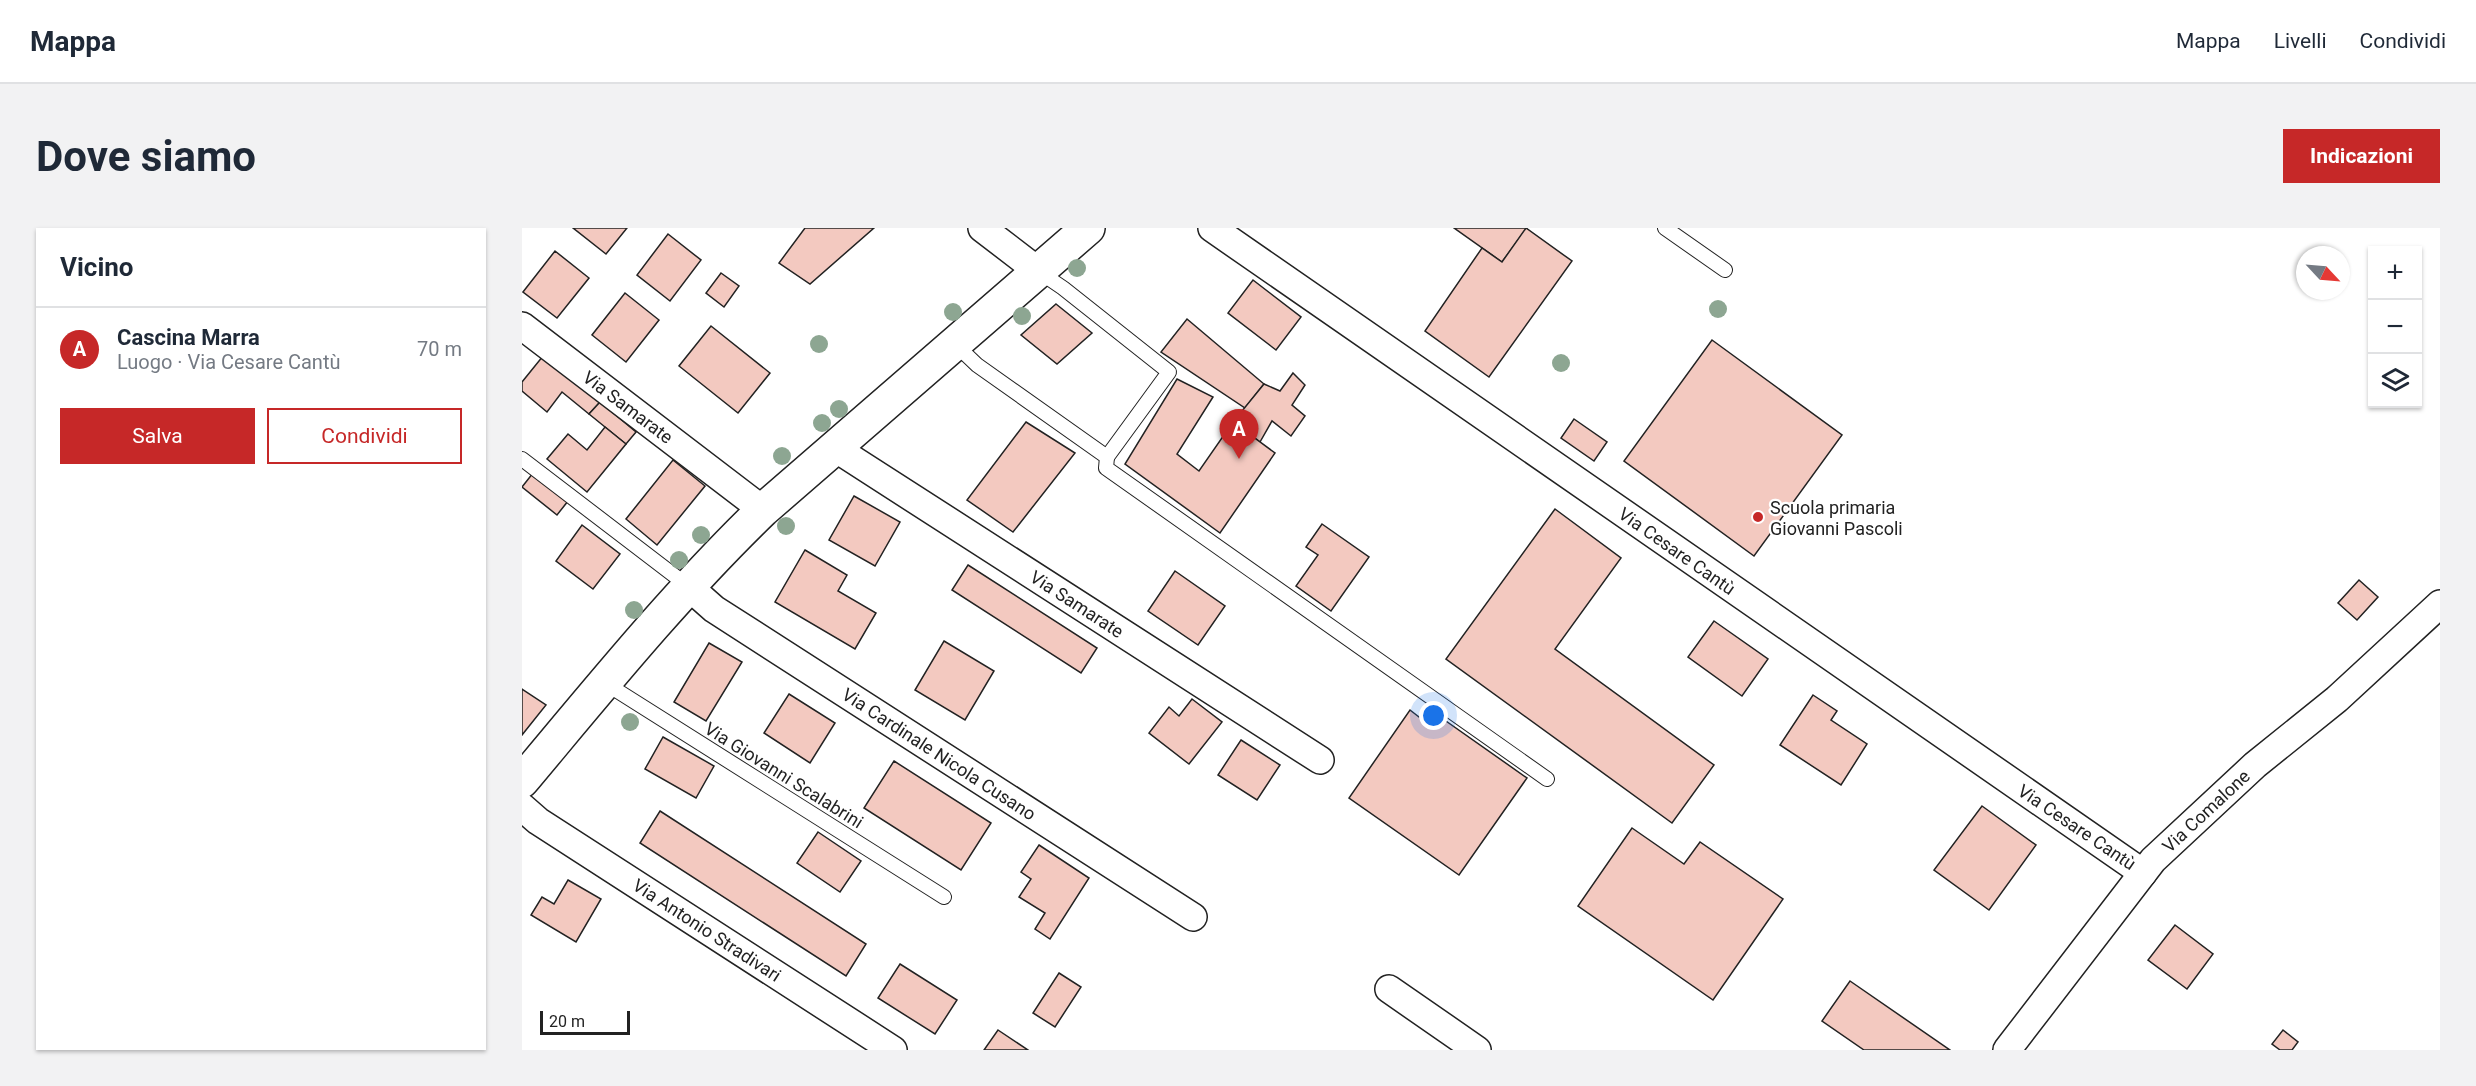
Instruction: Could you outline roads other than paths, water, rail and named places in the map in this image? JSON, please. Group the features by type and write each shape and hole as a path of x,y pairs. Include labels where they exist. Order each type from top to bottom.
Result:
{"street":[{"path":"982,228 1038,271"},
{"path":"522,781 688,586 764,510 1089,228"},
{"name":"Via Cesare Cantù","path":"1212,228 2143,873"},
{"name":"Via Samarate","path":"522,326 764,510"},
{"name":"Via Samarate","path":"835,448 1320,760"},
{"name":"Via Cardinale Nicola Cusano","path":"688,586 714,609 1193,917"},
{"name":"Via Comalone","path":"2007,1050 2153,860 2247,773 2337,699 2440,604"},
{"name":"Via Antonio Stradivari","path":"522,807 538,821 893,1050"},
{"path":"1389,989 1477,1050"}],"lane":[{"path":"1665,228 1725,270"},
{"path":"1038,271 1063,288 1169,372 1107,457 1106,468 1547,779"},
{"path":"954,343 977,365 1107,457"},
{"path":"522,459 688,586"},
{"name":"Via Giovanni Scalabrini","path":"605,683 944,897"}],"place":[{"name":"Cascina Marra","path":"1239,459"},
{"name":"Scuola primaria Giovanni Pascoli","path":"1758,517"}]}
